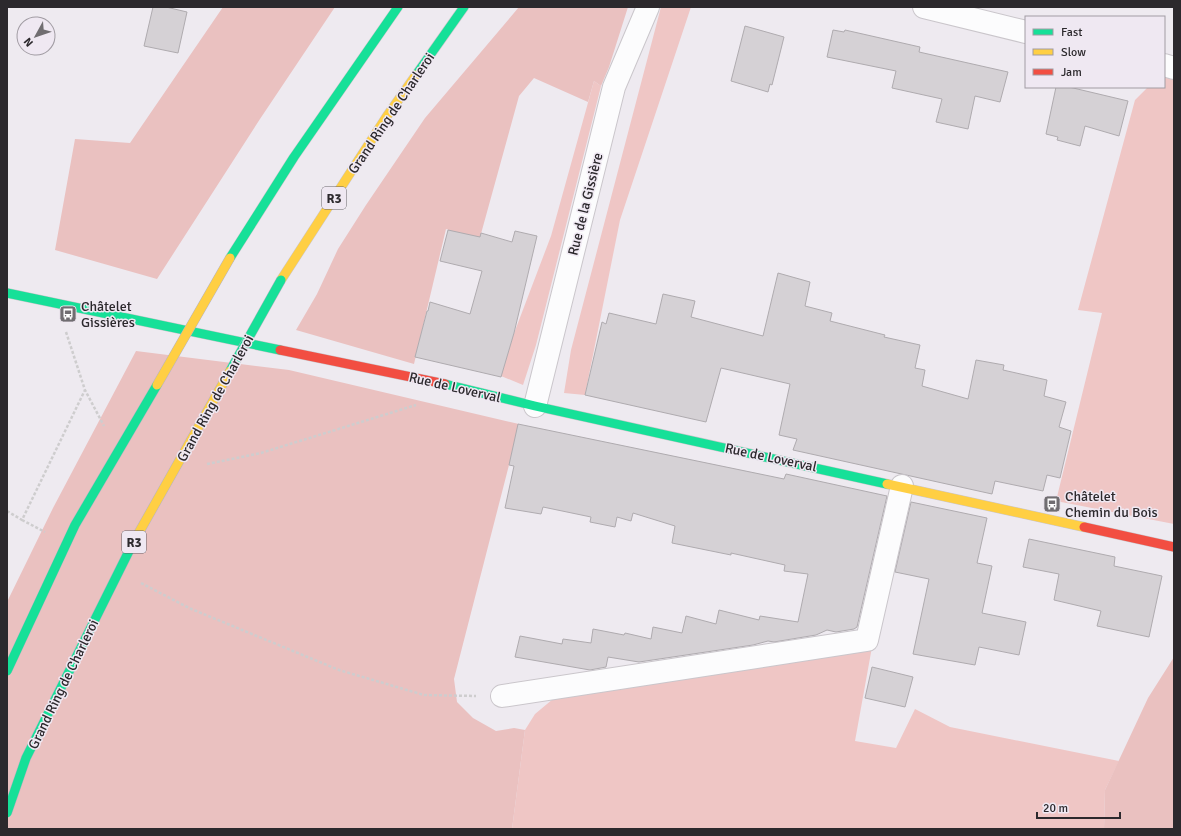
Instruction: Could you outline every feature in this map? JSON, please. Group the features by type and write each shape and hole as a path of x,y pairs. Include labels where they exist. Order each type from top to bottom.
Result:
{"main road":[{"path":"7,671 75,524 230,258 294,157 398,7"},
{"name":"Grand Ring de Charleroi","path":"7,813 26,758 130,549 281,280 387,116 464,7"},
{"name":"Rue de Loverval","path":"7,293 467,389 535,406 1174,547"}],"street":[{"name":"Rue de la Gissière","path":"535,406 614,87 648,7"},
{"path":"924,7 1025,32"},
{"path":"502,696 867,640 902,486"}],"path":[{"path":"22,520 85,390"},
{"path":"7,512 50,535"},
{"path":"140,583 188,608 339,670 424,695 502,696"}],"shaded area":[{"path":"223,7 335,7 260,119 157,279 55,250 75,139 130,143"},
{"path":"519,7 628,7 609,67 601,86 594,81 588,102 534,78 519,96 479,241 446,229 414,364 296,330 317,294 338,249 425,118"},
{"path":"661,7 691,7 620,220 585,395 564,393 571,350"},
{"path":"1165,76 1174,78 1174,524 1056,501 1102,313 1078,310 1135,100 1147,88 1165,88"},
{"path":"594,81 601,86 536,345 523,385 501,376 513,336 551,236"},
{"path":"136,351 289,370 519,424 454,679 457,702 473,718 496,731 514,728 525,730 512,829 7,829 7,602 53,508"},
{"path":"872,647 855,741 896,748 915,709 950,727 1119,761 1105,790 1104,829 512,829 525,730 535,714 553,699 733,672"},
{"path":"1174,657 1174,829 1104,829 1105,790 1148,698"}],"building":[{"path":"153,7 166,7 187,12 178,53 144,46"},
{"path":"745,26 784,37 772,85 770,84 768,92 731,81"},
{"path":"833,30 844,32 845,30 920,47 919,52 1008,72 1000,102 975,96 968,129 936,122 942,99 892,88 896,71 827,57"},
{"path":"1056,88 1073,88 1128,101 1119,136 1085,126 1080,146 1057,140 1058,137 1046,134"},
{"path":"448,230 480,237 481,233 512,242 515,231 537,236 514,333 501,377 415,357 430,302 470,314 482,271 440,261"},
{"path":"778,273 810,282 805,306 832,313 830,321 885,335 884,337 920,345 915,368 925,370 922,386 968,399 976,360 1004,365 1003,370 1047,380 1044,396 1066,402 1059,427 1071,431 1060,478 1047,475 1043,491 995,481 992,494 793,450 797,439 779,435 790,384 721,368 706,422 585,395 602,322 606,324 609,313 656,324 663,294 695,301 691,317 763,336"},
{"path":"518,424 784,479 786,474 887,496 857,627 854,629 836,632 827,630 816,635 774,642 768,641 753,645 639,662 608,657 606,667 590,670 515,657 520,636 562,644 563,639 591,643 593,629 624,635 625,633 651,639 653,627 682,633 686,616 716,624 719,610 759,620 760,616 798,622 808,574 784,571 785,565 731,553 731,555 672,543 675,526 633,513 631,521 617,517 615,527 590,522 591,517 543,507 541,514 505,508 514,466 509,465"},
{"path":"911,502 987,518 977,563 992,566 982,613 1026,622 1019,655 979,647 975,665 913,654 929,579 895,572"},
{"path":"1029,539 1115,557 1114,566 1162,576 1149,637 1097,626 1101,611 1054,600 1059,574 1023,567"},
{"path":"872,667 913,677 905,707 865,698"}],"traffic: fast":[{"path":"230,258 294,157 398,7"},
{"path":"416,75 464,7"},
{"path":"230,371 281,280"},
{"path":"7,293 280,350"},
{"path":"445,384 535,406 887,484"},
{"path":"7,671 75,525 157,385"},
{"path":"7,813 26,758 133,543"}],"traffic: slow":[{"path":"281,280 387,116 416,75"},
{"path":"157,385 230,258"},
{"path":"133,543 230,371"},
{"path":"887,484 1084,527"}],"traffic: jam":[{"path":"280,350 445,384"},
{"path":"1084,527 1174,547"}],"place":[{"name":"Châtelet Gissières","path":"68,314"},
{"name":"Châtelet Chemin du Bois","path":"1052,504"}]}
